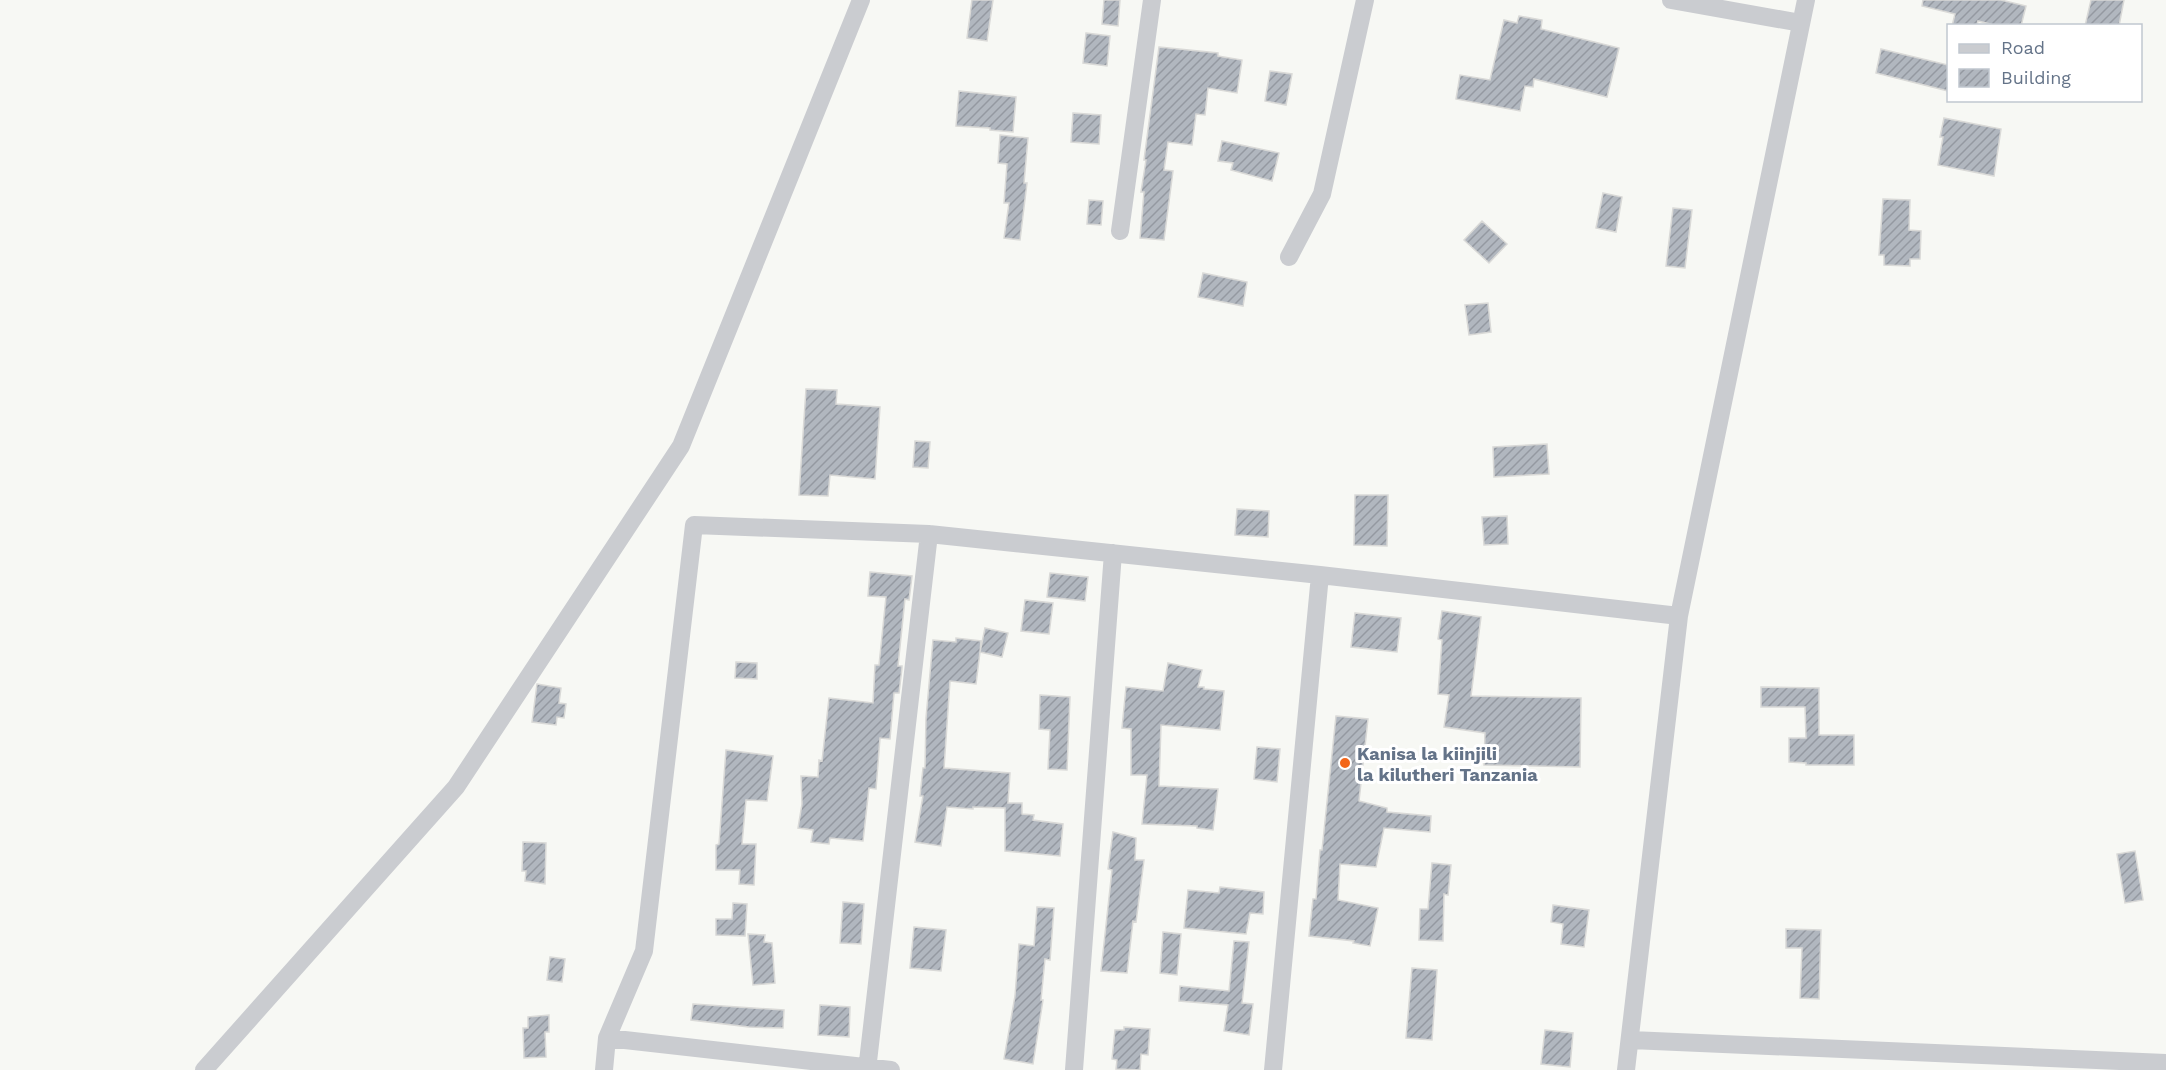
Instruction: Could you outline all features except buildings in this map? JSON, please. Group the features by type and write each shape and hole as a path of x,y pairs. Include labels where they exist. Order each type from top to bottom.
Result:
{"street":[{"path":"204,1070 456,787 681,446 861,0"},
{"path":"1120,231 1152,0"},
{"path":"1289,257 1322,195 1365,0"},
{"path":"1671,0 1801,23"},
{"path":"1626,1070 1679,616 1806,0"},
{"path":"604,1070 607,1038 644,951 694,525 928,534 1320,574 1679,616"},
{"path":"867,1068 928,534"},
{"path":"1074,1070 1113,553"},
{"path":"1273,1070 1320,574"},
{"path":"607,1038 891,1070"},
{"path":"1631,1040 2166,1063"}],"place":[{"name":"Kanisa la kiinjili la kilutheri Tanzania","path":"1345,763"}]}
